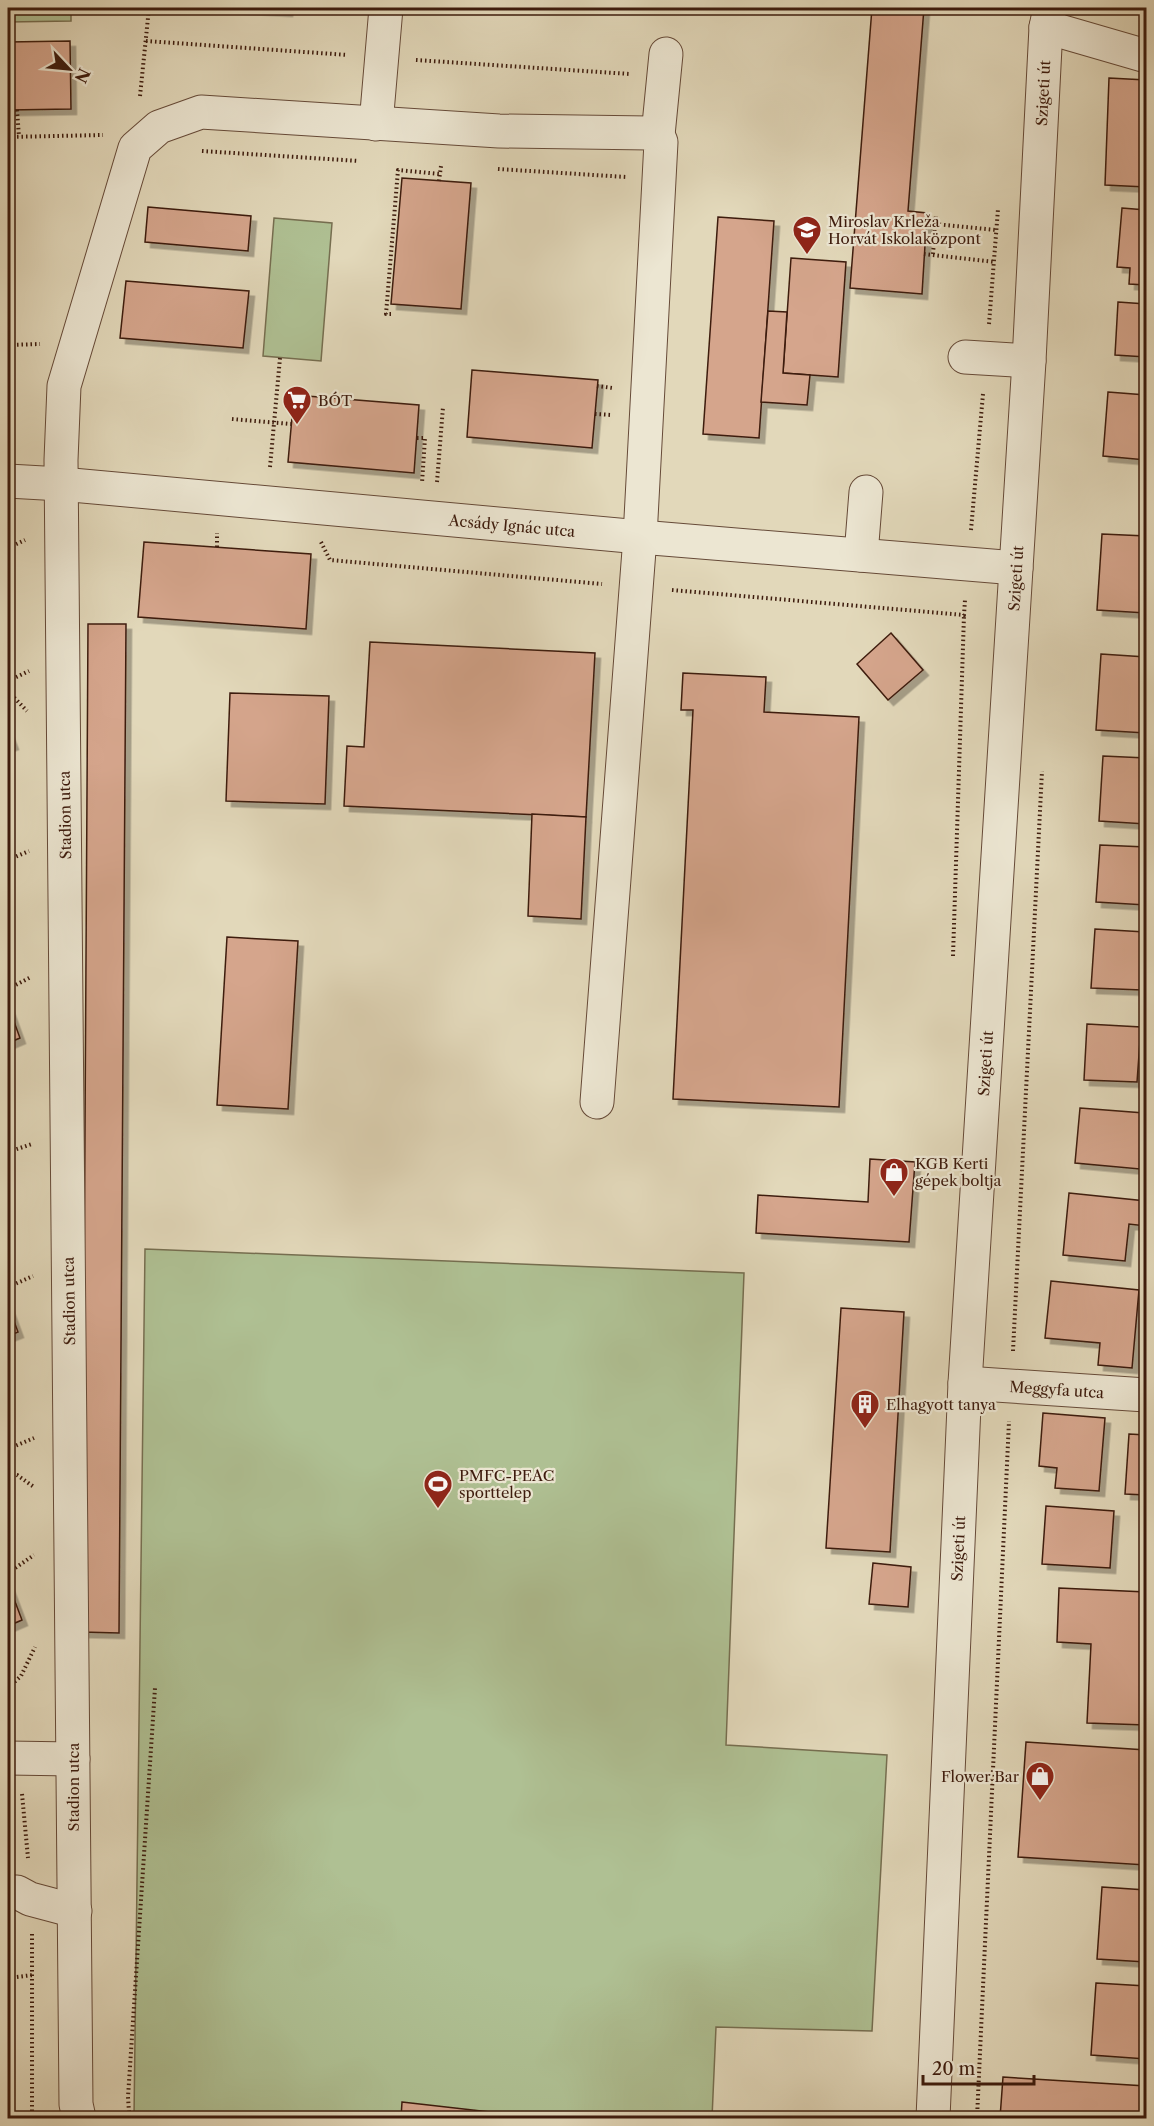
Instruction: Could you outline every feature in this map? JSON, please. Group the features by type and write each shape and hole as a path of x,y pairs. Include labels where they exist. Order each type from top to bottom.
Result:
{"street":[{"path":"376,124 386,8"},
{"path":"1048,17 1146,56"},
{"name":"Szigeti út","path":"933,2118 965,1383 1029,361 1048,17"},
{"path":"649,134 666,54"},
{"path":"136,141 159,127 201,112 499,131 649,134 661,142 640,537 597,1102"},
{"name":"Stadion utca","path":"80,2118 76,2104 61,484 64,386 136,141"},
{"path":"975,357 1029,361"},
{"name":"Acsády Ignác utca","path":"8,481 1016,568"},
{"path":"861,555 866,492"},
{"name":"Meggyfa utca","path":"965,1383 1146,1395"},
{"path":"8,1758 73,1759"},
{"path":"21,1892 74,1872"},
{"path":"21,1892 75,1911"}],"path":[{"path":"8,137 136,141 148,8"},
{"path":"17,110 19,137"},
{"path":"195,150 363,161"},
{"path":"391,314 386,314 398,163"},
{"path":"430,165 452,166"},
{"path":"439,181 441,166"},
{"path":"496,169 633,178"},
{"path":"398,170 440,174"},
{"path":"953,958 975,357 994,261 998,207"},
{"path":"933,254 936,214"},
{"path":"935,224 996,230"},
{"path":"924,254 994,261"},
{"path":"8,345 43,344"},
{"path":"270,468 280,358"},
{"path":"437,484 443,407"},
{"path":"232,419 291,424"},
{"path":"417,438 425,438 421,494"},
{"path":"217,547 218,530"},
{"path":"8,548 29,538"},
{"path":"319,538 330,560 964,615"},
{"path":"8,681 29,671"},
{"path":"8,691 30,714"},
{"path":"978,2118 1042,768"},
{"path":"8,860 31,850"},
{"path":"8,989 32,977"},
{"path":"8,1152 32,1144"},
{"path":"8,1287 33,1276"},
{"path":"8,1449 34,1438"},
{"path":"8,1473 17,1475 35,1488"},
{"path":"8,1573 35,1555"},
{"path":"8,1688 21,1676 36,1646 36,1657"},
{"path":"129,2112 128,2097 155,1688"},
{"path":"21,1790 21,1892 33,1976 32,2118"},
{"path":"8,1978 33,1976"}],"green space":[{"path":"8,8 71,8 71,21 8,22"},
{"path":"274,218 332,223 321,361 263,356"},
{"name":"PMFC-PEAC sporttelep","path":"145,1249 744,1273 726,1745 887,1755 872,2031 716,2027 712,2118 134,2118"}],"building":[{"path":"232,8 287,8 287,11"},
{"path":"872,8 924,8 908,211 927,213 922,294 850,288"},
{"path":"70,41 71,109 8,110 8,42"},
{"path":"1109,78 1146,80 1146,187 1105,185"},
{"path":"402,178 471,183 461,309 391,304"},
{"path":"148,207 251,216 248,251 145,242"},
{"path":"1122,208 1146,210 1146,285 1129,284 1130,268 1117,267"},
{"path":"718,217 774,221 759,438 703,434"},
{"path":"791,258 846,262 838,377 783,373"},
{"path":"126,281 249,291 243,348 120,338"},
{"path":"1118,302 1146,304 1146,357 1115,355"},
{"path":"768,311 787,312 783,373 810,375 807,405 761,402"},
{"path":"472,370 598,380 592,448 467,437"},
{"path":"1108,392 1146,395 1146,460 1103,456"},
{"path":"294,395 419,405 414,473 288,462"},
{"path":"1102,534 1146,536 1146,613 1097,610"},
{"path":"144,542 311,554 306,629 138,617"},
{"path":"88,624 126,624 119,1633 82,1632"},
{"path":"891,633 923,670 888,700 857,664"},
{"path":"370,642 595,653 586,817 344,806 347,746 364,747"},
{"path":"1101,654 1146,657 1146,733 1096,730"},
{"path":"683,673 766,677 764,712 859,717 839,1107 673,1099 693,710 681,710"},
{"path":"230,693 329,696 325,804 226,801"},
{"path":"8,731 13,744 8,746"},
{"path":"1103,756 1146,758 1146,824 1099,821"},
{"path":"532,814 586,817 581,919 528,916"},
{"path":"1100,845 1146,847 1146,905 1096,902"},
{"path":"1095,929 1145,932 1142,990 1091,988"},
{"path":"227,937 298,941 288,1109 217,1105"},
{"path":"8,1005 20,1038 8,1043"},
{"path":"1087,1024 1141,1027 1137,1082 1084,1080"},
{"path":"1080,1108 1144,1113 1140,1169 1075,1163"},
{"path":"870,1159 915,1162 909,1242 756,1233 758,1195 868,1202"},
{"path":"1069,1193 1146,1201 1146,1226 1129,1224 1125,1261 1063,1255"},
{"path":"1051,1281 1139,1290 1132,1368 1098,1365 1100,1343 1045,1338"},
{"path":"8,1305 18,1332 8,1336"},
{"name":"Elhagyott tanya","path":"841,1308 904,1312 890,1552 826,1548"},
{"path":"1043,1413 1105,1418 1099,1491 1055,1488 1057,1468 1039,1466"},
{"path":"1129,1434 1146,1435 1146,1495 1125,1494"},
{"path":"1046,1506 1114,1511 1110,1568 1042,1564"},
{"path":"873,1563 911,1567 908,1607 869,1604"},
{"path":"8,1583 22,1620 8,1626"},
{"path":"1059,1588 1146,1592 1146,1725 1087,1723 1091,1644 1057,1642"},
{"path":"1026,1742 1146,1750 1146,1865 1018,1857"},
{"path":"1102,1887 1146,1890 1146,1962 1097,1959"},
{"path":"1096,1983 1146,1986 1146,2059 1091,2055"},
{"path":"1003,2077 1146,2086 1146,2118 1000,2118"},
{"path":"402,2102 542,2118 401,2118"}],"place":[{"name":"Miroslav Krleža Horvát Iskolaközpont","path":"807,256"},
{"name":"BÓT","path":"297,426"},
{"name":"KGB Kerti gépek boltja","path":"894,1198"},
{"name":"Elhagyott tanya","path":"865,1430"},
{"name":"PMFC-PEAC sporttelep","path":"438,1510"},
{"name":"Flower Bar","path":"1040,1802"}]}
